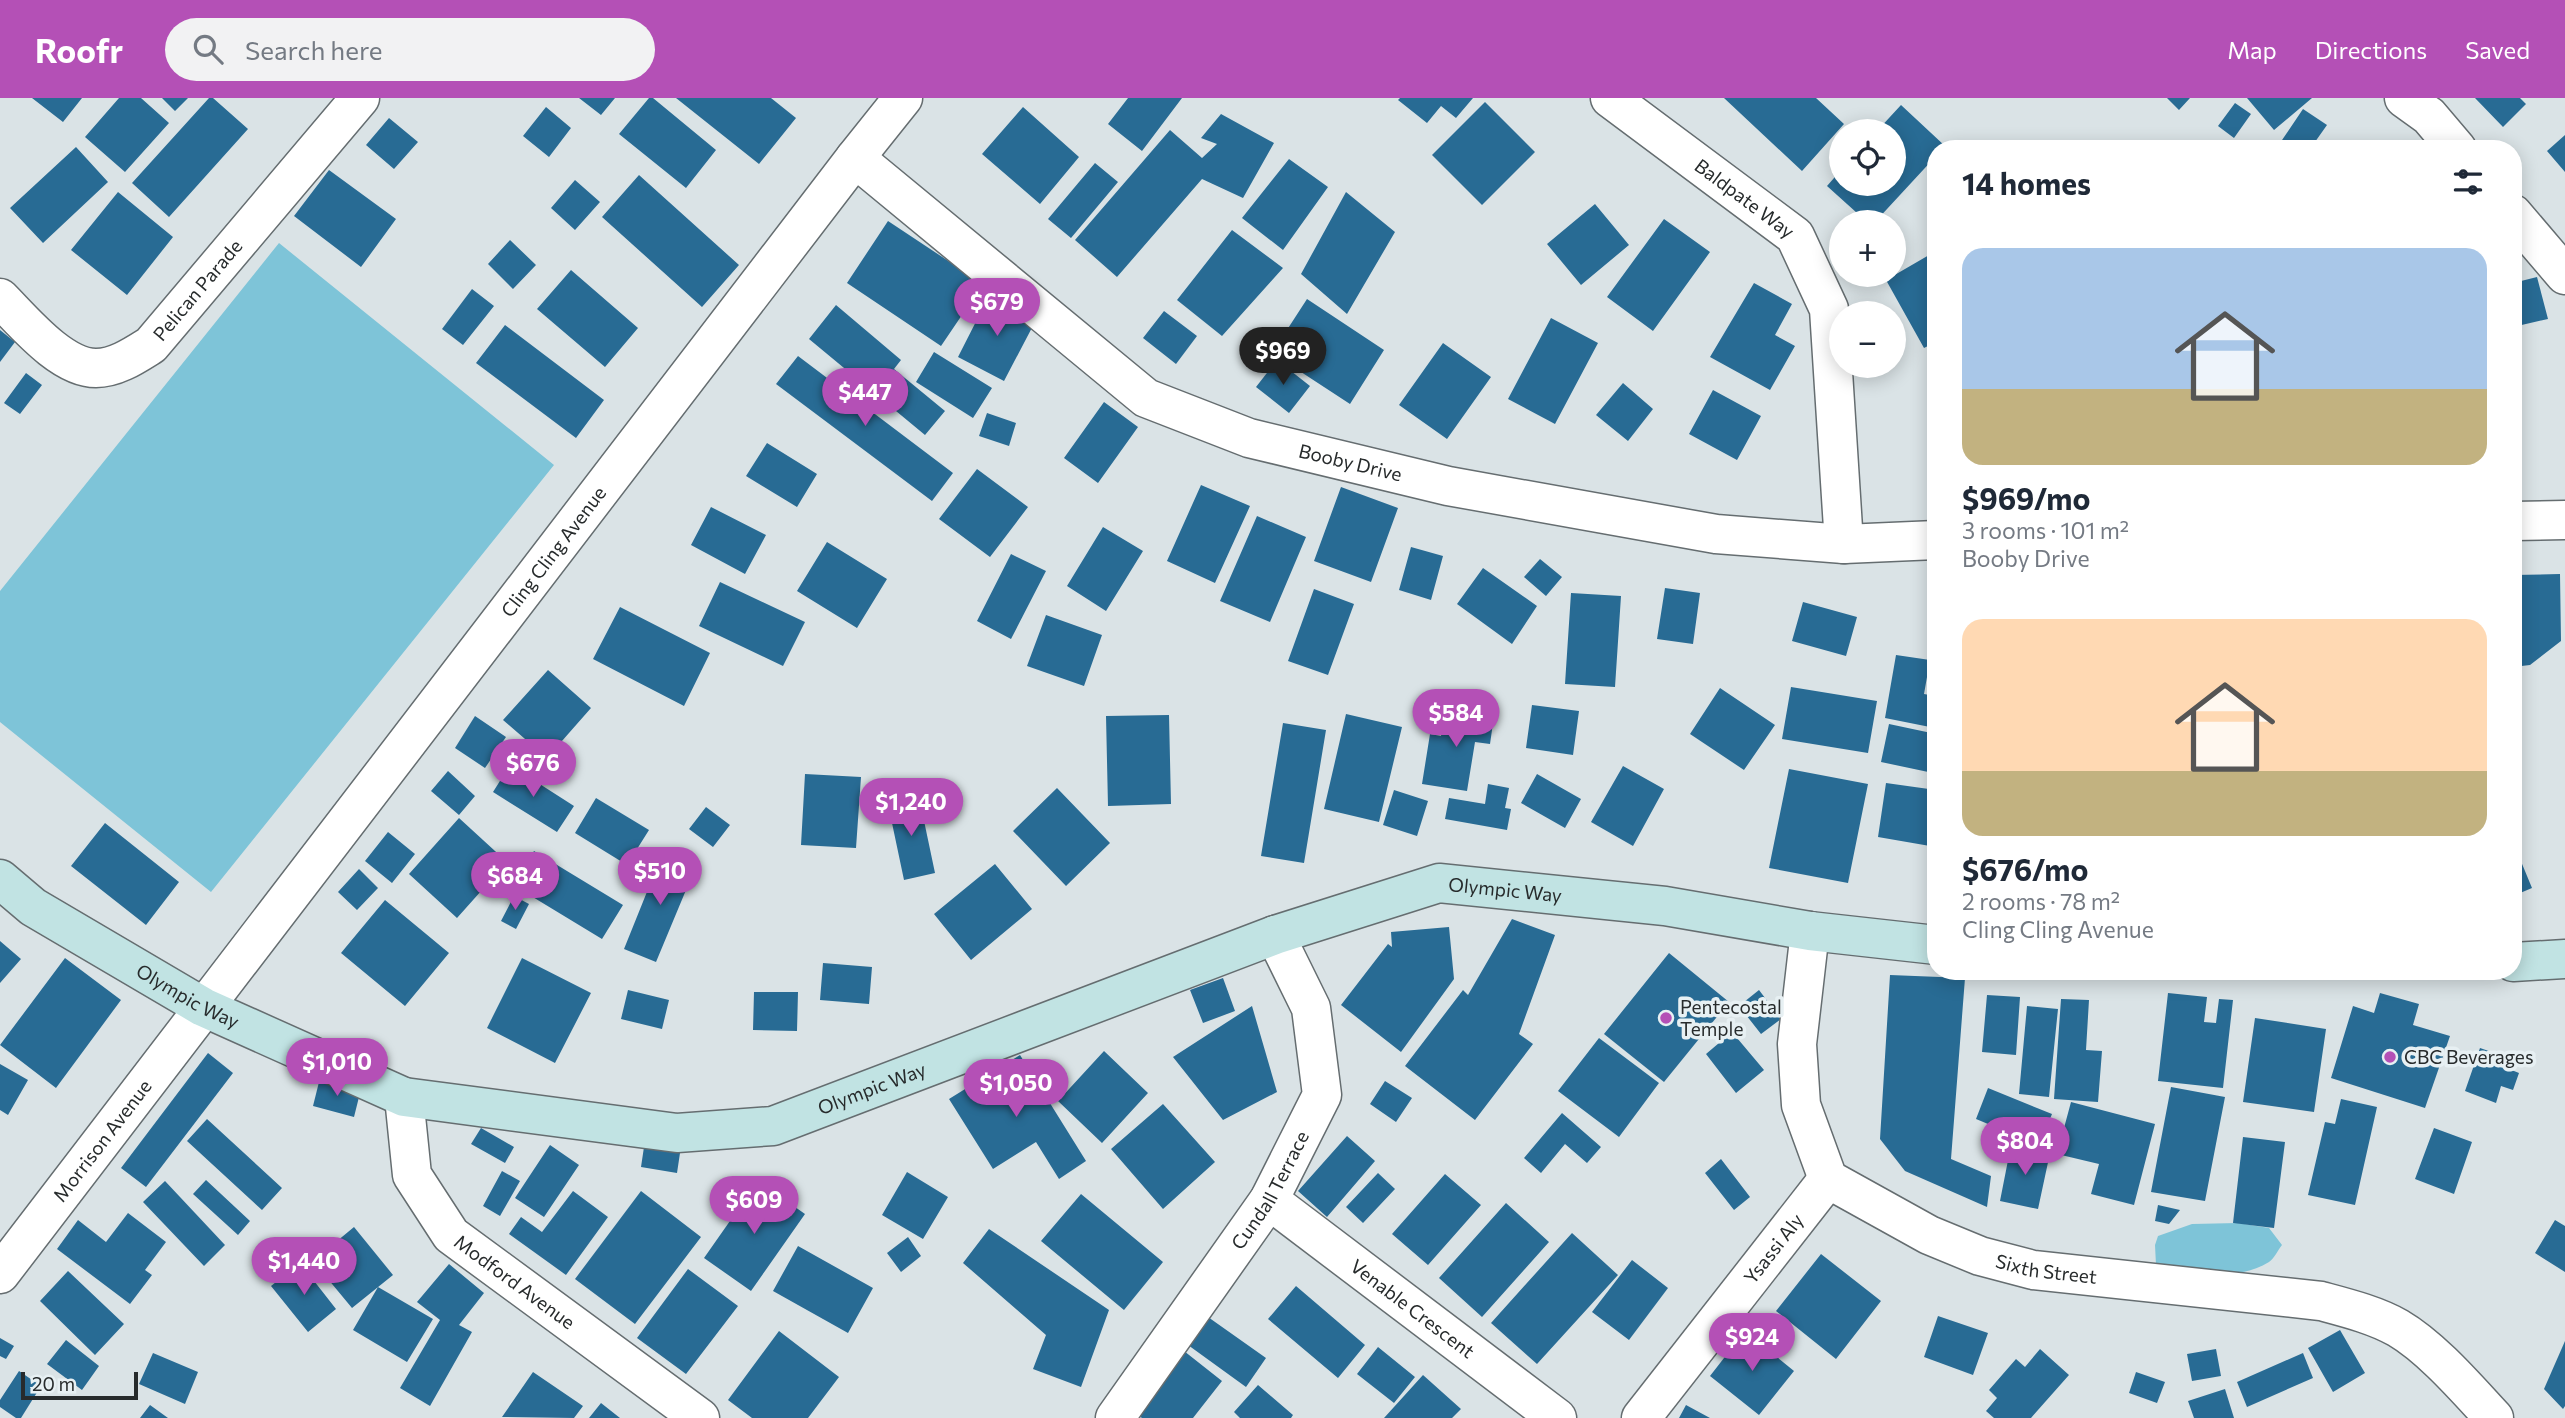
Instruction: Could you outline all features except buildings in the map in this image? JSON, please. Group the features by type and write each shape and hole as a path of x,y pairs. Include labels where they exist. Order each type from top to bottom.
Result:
{"street":[{"name":"Pelican Parade","path":"0,299 54,351 74,362 96,368 127,360 151,345 360,98"},
{"name":"Cling Cling Avenue","path":"203,1007 903,98"},
{"name":"Baldpate Way","path":"1610,98 1795,236 1829,309 1844,544"},
{"path":"2404,98 2428,116 2449,140"},
{"name":"Booby Drive","path":"855,158 1146,398 1249,438 1448,486 1716,534 1844,544 1927,540"},
{"path":"2522,225 2565,275"},
{"path":"2522,521 2565,520"},
{"name":"Olympic Way","path":"0,879 33,907 203,1007 404,1097 677,1133 773,1126 1275,935 1439,883 1665,906 1810,931 1927,944"},
{"path":"1810,931 1797,1044 1801,1105 1828,1179"},
{"name":"Cundall Terrace","path":"1115,1418 1269,1200 1322,1095 1311,1008 1275,935"},
{"path":"2522,961 2565,959"},
{"name":"Morrison Avenue","path":"2,1268 203,1007"},
{"name":"Modford Avenue","path":"404,1097 412,1175 451,1235 700,1418"},
{"name":"Ysassi Aly","path":"1641,1418 1828,1179"},
{"name":"Sixth Street","path":"1828,1179 1929,1235 1980,1256 2034,1270 2321,1301 2356,1310 2399,1329 2447,1367 2494,1418"},
{"name":"Venable Crescent","path":"1269,1200 1557,1418"}],"shaded area":[{"path":"279,243 554,465 211,892 0,722 0,591"},
{"path":"2238,1223 2269,1228 2282,1245 2271,1261 2242,1272 2228,1273 2199,1272 2156,1265 2155,1245 2158,1236 2192,1224"}],"place":[{"name":"Pentecostal Temple","path":"1666,1018"},
{"name":"CBC Beverages","path":"2390,1057"}]}
